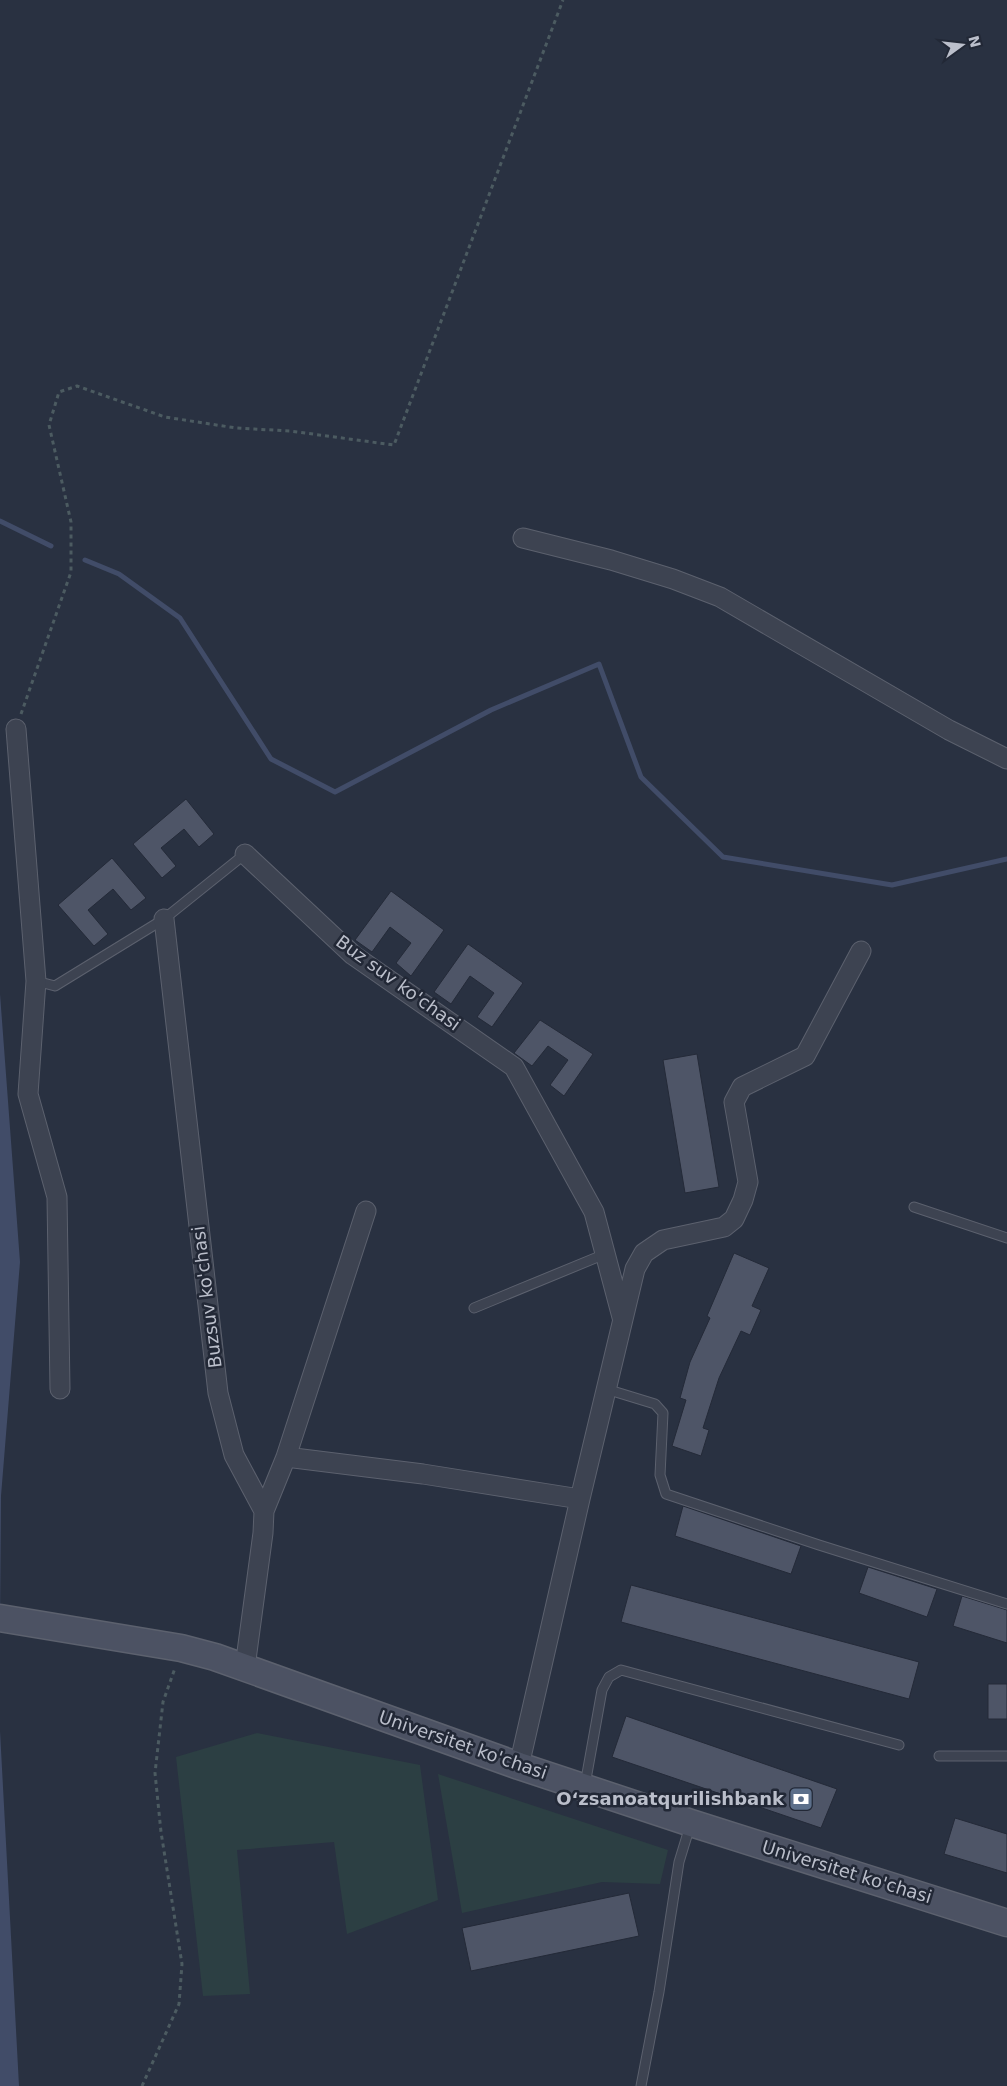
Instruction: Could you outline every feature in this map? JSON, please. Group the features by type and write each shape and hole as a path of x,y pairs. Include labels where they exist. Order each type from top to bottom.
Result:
{"main road":[{"name":"Universitet ko'chasi","path":"0,1618 181,1648 215,1657 519,1766 691,1823 1007,1923"}],"street":[{"path":"523,538 612,560 673,579 720,597 949,730 1007,759"},
{"path":"16,728 36,981 28,1094 57,1197 60,1389"},
{"name":"Buz suv ko'chasi","path":"245,854 353,955 514,1067 594,1212 623,1321"},
{"name":"Buzsuv ko'chasi","path":"164,919 218,1393 234,1455 264,1511"},
{"path":"519,1766 635,1269 644,1253 663,1240 724,1227 734,1219 744,1200 748,1182 734,1102 742,1087 805,1056 860,951"},
{"path":"244,1667 263,1533 264,1511 286,1457 366,1211"},
{"path":"286,1457 423,1474 580,1499"}],"lane":[{"name":"Buz suv ko'chasi","path":"36,981 55,986 164,919 245,854"},
{"path":"914,1207 1007,1238"},
{"path":"474,1308 605,1254"},
{"path":"606,1389 655,1404 663,1413 660,1475 666,1494 819,1545 1007,1604"},
{"path":"585,1787 602,1690 608,1677 621,1670 899,1745"},
{"path":"938,1756 1007,1756"},
{"path":"641,2086 659,1992 679,1862 691,1823"}],"path":[{"path":"16,728 71,572 71,522 49,425 58,392 77,386 165,417 236,428 290,431 394,446 563,0"},
{"path":"142,2086 179,2004 182,1964 161,1832 155,1773 163,1702 181,1648"}],"green space":[{"path":"257,1733 420,1765 438,1900 347,1934 334,1842 237,1850 250,1994 203,1996 176,1757"},
{"path":"438,1774 668,1850 660,1884 602,1882 462,1913"}],"water":[{"path":"0,994 20,1262 1,1496 0,1625"},
{"path":"0,1731 19,2086 0,2086"}],"building":[{"path":"186,799 214,834 199,847 184,829 161,848 176,866 162,878 133,844"},
{"path":"112,858 146,898 131,910 113,889 88,910 108,934 94,946 58,905"},
{"path":"391,891 444,930 411,976 396,963 411,943 390,927 372,952 355,940"},
{"path":"468,944 523,983 492,1027 477,1017 494,993 470,976 451,1004 434,992"},
{"path":"540,1020 593,1054 564,1096 550,1085 568,1060 548,1046 532,1066 514,1053"},
{"path":"697,1054 719,1187 685,1193 663,1060"},
{"path":"734,1253 769,1268 752,1306 761,1310 750,1335 741,1331 719,1378 703,1428 709,1430 701,1456 672,1446 686,1400 680,1398 690,1362 710,1318 707,1316"},
{"path":"683,1506 801,1546 791,1574 675,1536"},
{"path":"868,1567 937,1589 927,1617 859,1593"},
{"path":"631,1585 919,1662 909,1699 621,1622"},
{"path":"962,1596 1007,1610 1007,1643 953,1626"},
{"path":"988,1684 1007,1684 1007,1719 988,1719"},
{"path":"626,1716 837,1789 821,1828 612,1757"},
{"path":"955,1818 1007,1834 1007,1873 944,1854"},
{"path":"629,1893 639,1936 471,1971 462,1928"}],"waterway":[{"path":"0,521 51,546"},
{"path":"85,560 119,574 180,618 271,759 335,792 491,710 599,664 641,777 723,857 892,885 1007,859"}],"place":[{"name":"Oʻzsanoatqurilishbank","path":"801,1799"}]}
